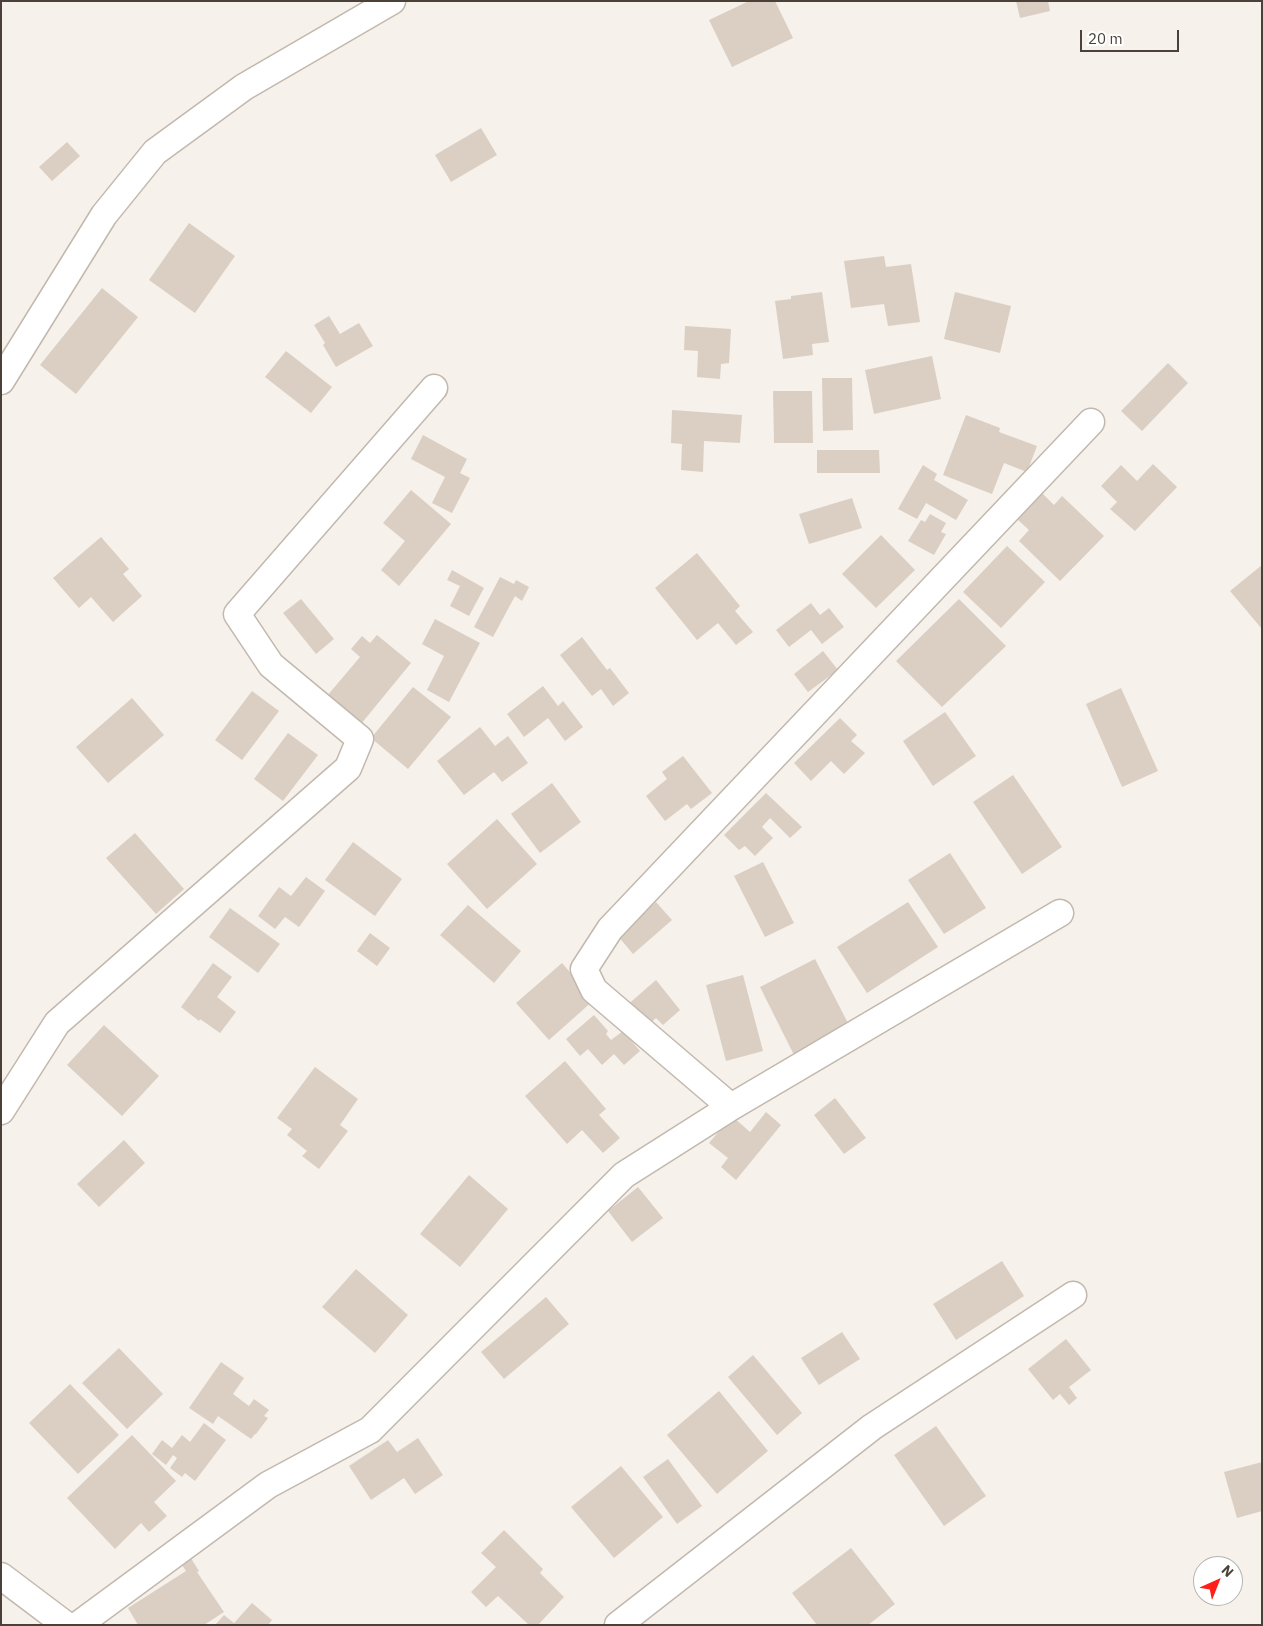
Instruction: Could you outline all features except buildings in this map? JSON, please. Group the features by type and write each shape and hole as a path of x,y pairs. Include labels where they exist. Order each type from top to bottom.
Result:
{"street":[{"path":"1,381 104,215 154,152 244,86 392,1"},
{"path":"1,1111 57,1023 348,768 360,739 271,665 237,614 434,388"},
{"path":"731,1107 594,990 584,969 610,928 1091,422"},
{"path":"78,1625 268,1485 370,1430 624,1175 731,1107 1060,913"},
{"path":"618,1625 872,1427 1073,1295"},
{"path":"1,1576 66,1625"}]}
